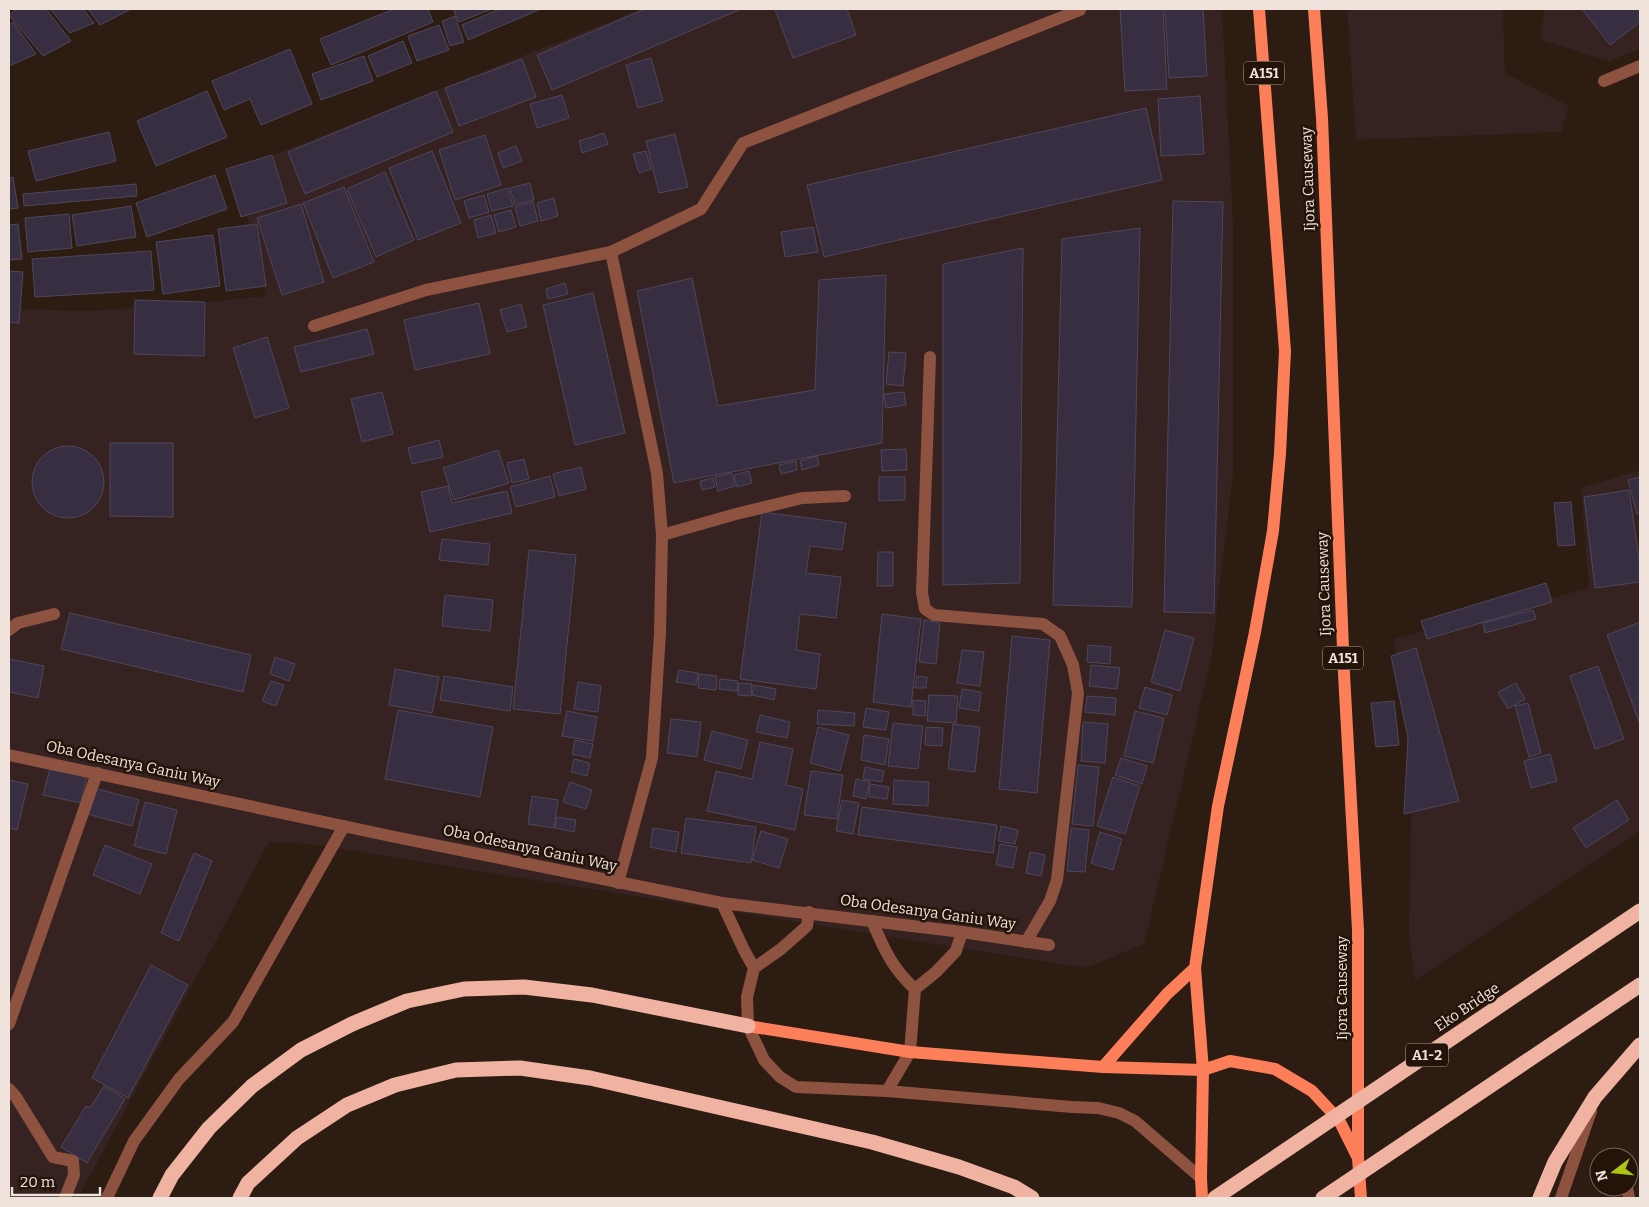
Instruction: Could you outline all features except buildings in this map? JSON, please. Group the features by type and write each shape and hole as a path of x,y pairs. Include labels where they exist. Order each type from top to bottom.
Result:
{"highway":[{"name":"Eko Bridge","path":"1215,1198 1640,911"},
{"path":"1323,1198 1640,986"},
{"path":"160,1198 172,1175 209,1128 252,1086 301,1050 352,1024 407,1001 464,989 524,987 592,995 748,1026"},
{"path":"1540,1198 1555,1162 1595,1097 1640,1045"},
{"path":"240,1198 248,1184 298,1138 347,1105 395,1085 456,1070 520,1068 590,1078 872,1142 959,1167 1014,1187 1032,1198"}],"main road":[{"name":"A151","path":"1202,1198 1200,1178 1203,1070 1195,968 1218,806 1255,632 1271,540 1280,454 1285,351 1259,9"},
{"name":"Ijora Causeway","path":"1314,9 1322,118 1344,674 1358,930 1358,1158 1361,1198"},
{"path":"1103,1068 1167,994 1195,968"},
{"path":"748,1026 910,1052 1103,1068 1203,1070 1230,1062 1275,1069 1312,1091 1338,1120 1358,1158"}],"street":[{"path":"314,326 426,290 611,252 701,208 743,143 1080,10"},
{"path":"1604,81 1640,66"},
{"path":"611,252 657,473 662,536 660,633 652,758 618,883"},
{"path":"930,357 922,593 925,608 934,615 1043,624 1060,636 1073,665 1078,693 1056,880 1050,901 1026,942"},
{"path":"662,536 736,514 802,498 846,496"},
{"path":"9,630 18,624 54,614"},
{"name":"Oba Odesanya Ganiu Way","path":"9,755 618,883 722,903 809,912 962,932 1048,946"},
{"path":"9,1024 97,773"},
{"path":"107,1198 134,1141 179,1079 233,1022 344,826"},
{"path":"722,903 754,968"},
{"path":"809,912 807,926 781,949 754,968 747,997 748,1026 764,1060 780,1077 796,1087 886,1091 1098,1108 1119,1113 1135,1121 1200,1178"},
{"path":"872,921 887,956 895,969 914,989 910,1052 886,1091"},
{"path":"914,989 936,972 956,951 962,932"},
{"path":"9,1089 16,1097 53,1157 73,1161 74,1175 65,1198"},
{"path":"1561,1198 1595,1097"}],"shaded area":[{"path":"641,9 1222,9 1233,221 1233,473 1211,660 1144,944 1086,968 310,844 269,842 78,1198 9,1198 9,309 90,311 266,296 236,170"},
{"path":"1347,9 1503,9 1505,73 1569,106 1561,132 1356,140"},
{"path":"1544,9 1640,9 1640,49 1609,61 1541,40"},
{"path":"1640,470 1640,831 1415,980 1409,931 1413,749 1394,639 1589,588 1581,488"}]}
